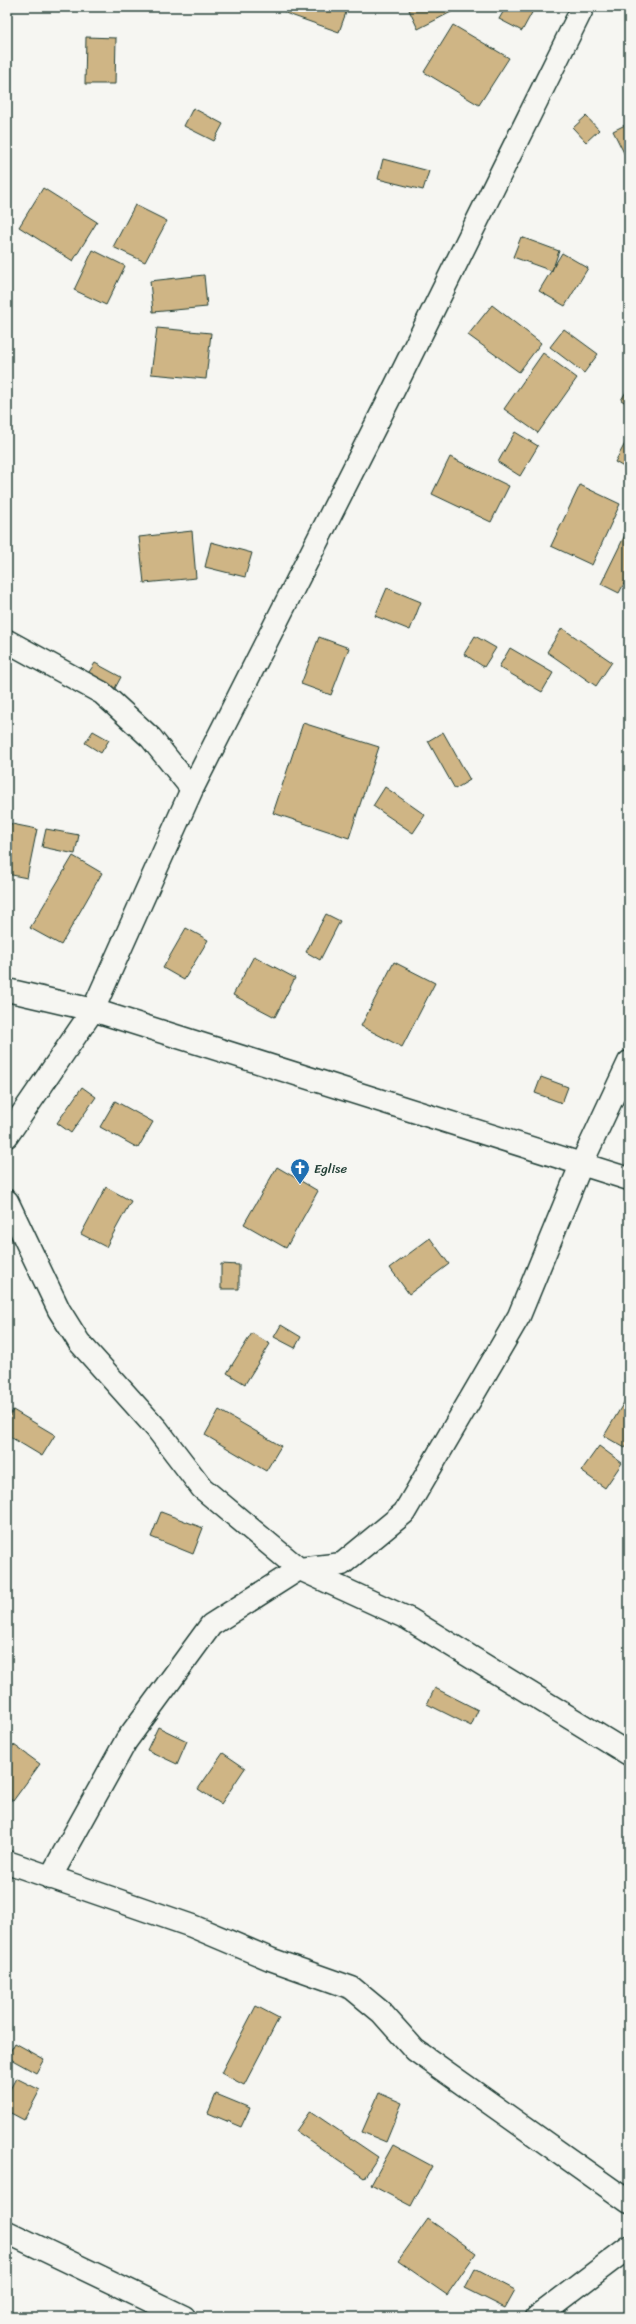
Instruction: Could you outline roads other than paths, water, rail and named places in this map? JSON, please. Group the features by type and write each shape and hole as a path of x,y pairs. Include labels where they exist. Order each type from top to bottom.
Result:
{"street":[{"path":"7,1136 93,1010 192,789 393,391 583,7"},
{"path":"7,641 102,693 151,738 192,789"},
{"path":"7,990 93,1010 629,1179"},
{"path":"50,1878 126,1741 211,1625 299,1568 342,1564 404,1513 519,1316 581,1165 629,1062"},
{"path":"7,1201 59,1310 79,1342 157,1429 202,1488 299,1568 409,1619 629,1754"},
{"path":"7,1862 192,1926 270,1959 352,1988 381,2012 415,2050 629,2202"},
{"path":"7,2232 184,2317"},
{"path":"538,2317 629,2247"}],"place":[{"name":"Eglise","path":"300,1185"}]}
